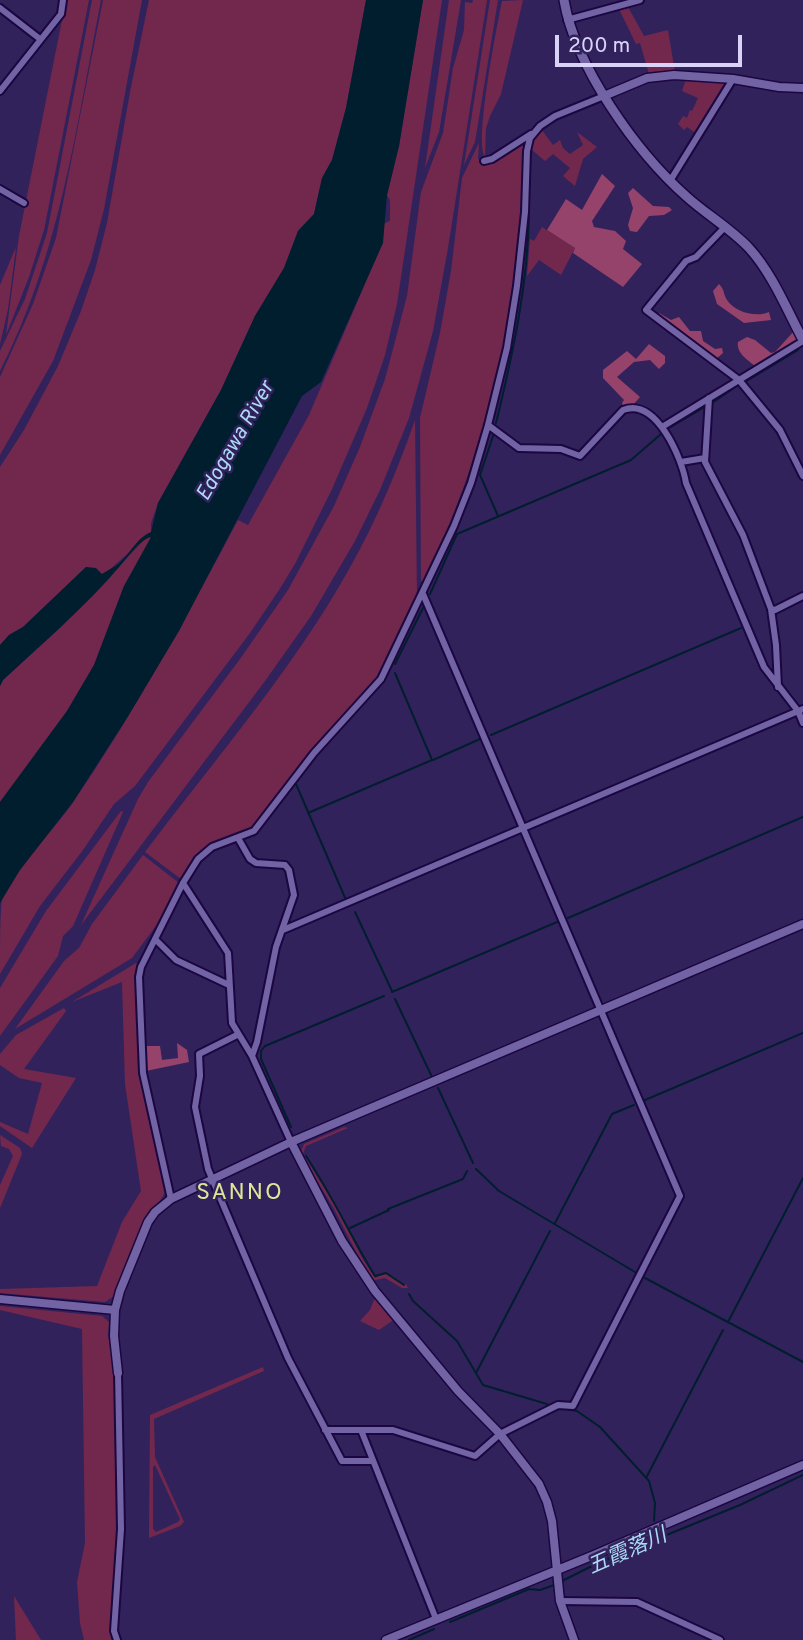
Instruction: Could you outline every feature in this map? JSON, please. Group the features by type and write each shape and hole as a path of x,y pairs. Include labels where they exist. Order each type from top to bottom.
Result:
{"main road":[{"path":"564,0 567,20 576,45 604,96 641,148 670,181 725,227 759,260 803,340"}],"street":[{"path":"0,91 61,14 64,0"},
{"path":"567,20 640,0"},
{"path":"0,8 40,39"},
{"path":"484,160 492,159 555,116 634,82 660,76 733,79 803,88"},
{"path":"670,181 733,79"},
{"path":"171,1199 143,1073 139,977 141,967 198,859 212,848 254,831 314,753 378,683 423,594 471,483 488,425 512,321 521,254 527,151 532,133"},
{"path":"0,189 24,203"},
{"path":"725,227 696,257 686,261 646,310 739,380 780,430 803,476"},
{"path":"662,427 803,340"},
{"path":"709,398 705,458 743,535 771,609 778,687"},
{"path":"488,425 519,448 561,449 580,456 623,410 629,408 645,412 662,427 681,462 686,483 764,667 778,687 801,710 803,723"},
{"path":"681,462 705,458"},
{"path":"325,1430 393,1430 469,1456 479,1453 500,1434 558,1405 573,1406 679,1200 680,1193 423,594"},
{"path":"771,609 803,596"},
{"path":"282,930 801,710"},
{"path":"238,838 250,859 256,863 285,865 289,870 294,901 276,947 252,1056"},
{"path":"183,883 228,953 232,1023 252,1056 291,1142 342,1241 371,1285 458,1391 500,1434 534,1477 547,1502 552,1521 560,1601 574,1640"},
{"path":"117,1640 114,1631 121,1530 115,1310 148,1222 155,1212 171,1199 291,1142 803,924"},
{"path":"155,939 176,960 229,985"},
{"path":"237,1035 200,1054 195,1107 212,1179 288,1358 342,1461 372,1461"},
{"path":"0,1299 115,1310"},
{"path":"361,1430 436,1619"},
{"path":"386,1640 556,1572 803,1465"},
{"path":"560,1601 637,1602 720,1640"}],"shaded area":[{"path":"66,0 89,0 44,230 6,335 19,236"},
{"path":"92,0 101,0 64,190 38,281 0,371 0,351 25,299 47,233"},
{"path":"103,0 142,0 104,209 91,260 53,361 0,455 0,377 33,304 56,238"},
{"path":"149,0 366,0 346,108 332,160 322,178 314,214 298,231 284,268 255,316 221,390 158,503 151,523 151,533 108,571 102,574 86,567 23,627 9,635 0,645 0,467 24,430 58,366 95,270 107,223"},
{"path":"423,0 442,0 397,304 385,355 367,408 332,489 296,562 250,633 135,786 114,804 40,906 0,974 1,906 9,886 74,801 118,733 160,663 238,520 248,525 309,415 382,244 383,224 390,221 390,200 387,195 399,146"},
{"path":"449,0 461,0 439,132 425,168"},
{"path":"473,0 487,0 433,331 409,418 380,490 355,541 311,616 81,925 138,799 288,590 334,506 360,447 385,379 407,296 421,192 443,133 453,68 464,30 465,2 472,3"},
{"path":"490,0 498,0 475,142 464,165"},
{"path":"523,0 501,94 486,128 485,157 482,147 484,107 502,1"},
{"path":"627,5 644,36 668,30 675,72 649,74 640,43 636,44 618,7"},
{"path":"686,79 726,83 697,134 687,127 684,130 678,124 683,116 687,118 698,98 682,91"},
{"path":"541,129 553,145 560,140 563,148 570,154 583,145 577,132 597,147 583,159 575,186 563,176 570,168 553,154 545,161 532,150"},
{"path":"521,141 524,150 518,261 502,357 470,470 425,582 421,581 420,418 451,271 462,178 479,143 478,159 486,164"},
{"path":"602,174 615,186 592,221 594,227 615,231 626,241 623,249 642,264 623,287 573,253 575,248 547,230 566,199 582,210"},
{"path":"633,188 653,206 669,207 672,210 664,215 649,216 637,232 630,231 628,225 633,208 628,193"},
{"path":"542,227 575,248 561,275 539,260 527,276 530,239 534,241"},
{"path":"16,247 8,309 0,344 0,285"},
{"path":"719,284 727,300 735,308 752,314 769,312 771,320 744,323 717,304 713,291"},
{"path":"659,313 671,320 679,317 690,331 701,331 703,341 715,349 722,348 723,353 716,359 657,316"},
{"path":"795,330 798,341 755,366 739,350 738,342 747,337 771,353 775,352"},
{"path":"649,344 665,356 665,363 659,369 650,360 634,362 617,377 640,397 633,405 623,406 624,400 603,378 603,370 627,351 636,359"},
{"path":"415,420 417,599 381,672 318,744 254,827 202,850 181,879 145,852 269,691 316,624 360,549 399,464"},
{"path":"148,536 151,539 124,586 94,665 67,711 0,802 0,686 3,680 61,627"},
{"path":"121,811 123,812 73,926 63,936 58,956 0,1036 0,988 46,911"},
{"path":"143,855 179,883 161,919 132,958 15,1029 64,961 79,948 92,924"},
{"path":"136,963 140,1075 165,1192 145,1219 114,1296 105,1302 0,1293 0,1289 97,1286 122,1222 141,1191 125,1084 122,982 72,1002"},
{"path":"64,1008 66,1011 24,1069 76,1078 32,1148 0,1126 0,1122 28,1134 42,1083 19,1078 0,1065 0,1054 16,1035"},
{"path":"177,1043 187,1050 189,1062 146,1071 145,1046 160,1046 162,1060 178,1058"},
{"path":"344,1127 348,1128 306,1146 303,1154 338,1210 375,1278 386,1273 406,1284 408,1288 402,1288 385,1278 371,1281 333,1207 300,1154 304,1144"},
{"path":"0,1135 20,1148 22,1154 0,1208 0,1185 13,1156 9,1149 1,1146"},
{"path":"377,1299 395,1319 379,1330 360,1321"},
{"path":"0,1306 102,1316 109,1322 108,1335 116,1381 118,1550 112,1615 114,1640 84,1640 80,1623 77,1582 85,1543 82,1329 0,1310"},
{"path":"263,1367 264,1371 154,1419 155,1457 184,1522 149,1538 150,1415","holes":["155,1465 180,1519 156,1532 153,1529"]},
{"path":"14,1596 41,1640 16,1640"}],"water":[{"name":"Edogawa River","path":"366,0 423,0 399,146 387,195 383,243 321,382 302,396 179,631 73,802 20,870 0,903 0,802 67,711 94,665 124,586 151,537 138,545 93,596 3,680 0,686 0,645 9,635 23,627 86,567 96,568 102,574 117,565 141,538 151,532 158,503 221,390 255,316 284,268 298,231 314,214 322,178 332,160 346,108"}],"waterway":[{"path":"496,423 518,319 526,266 529,213"},
{"path":"745,382 798,350"},
{"path":"712,403 737,386"},
{"path":"669,428 703,408"},
{"path":"430,594 457,534 631,460 661,434"},
{"path":"493,436 480,475 498,516"},
{"path":"395,664 424,606"},
{"path":"491,735 741,628"},
{"path":"308,813 432,760 395,673"},
{"path":"433,760 480,739"},
{"path":"296,784 346,900"},
{"path":"568,918 803,817"},
{"path":"355,912 392,991"},
{"path":"392,992 557,922"},
{"path":"291,1127 261,1059 261,1051 265,1046 384,996"},
{"path":"395,999 432,1077"},
{"path":"645,1100 803,1033"},
{"path":"438,1088 473,1163"},
{"path":"555,1223 612,1114 634,1105"},
{"path":"306,1156 375,1276 386,1273 404,1285"},
{"path":"476,1169 499,1191 645,1278 803,1362"},
{"path":"350,1228 388,1209 463,1179 467,1171"},
{"path":"728,1322 803,1178"},
{"path":"476,1373 550,1231"},
{"path":"409,1294 413,1301 457,1341 483,1385 547,1404"},
{"path":"646,1478 723,1330"},
{"path":"566,1409 577,1411 600,1427 649,1481 655,1503 654,1521"},
{"name":"五霞落川","path":"562,1581 803,1475"},
{"name":"五霞落川","path":"450,1622 529,1589 540,1590 554,1585"},
{"name":"五霞落川","path":"409,1640 434,1629"}],"district":[{"name":"SANNO","path":"240,1194"}]}
